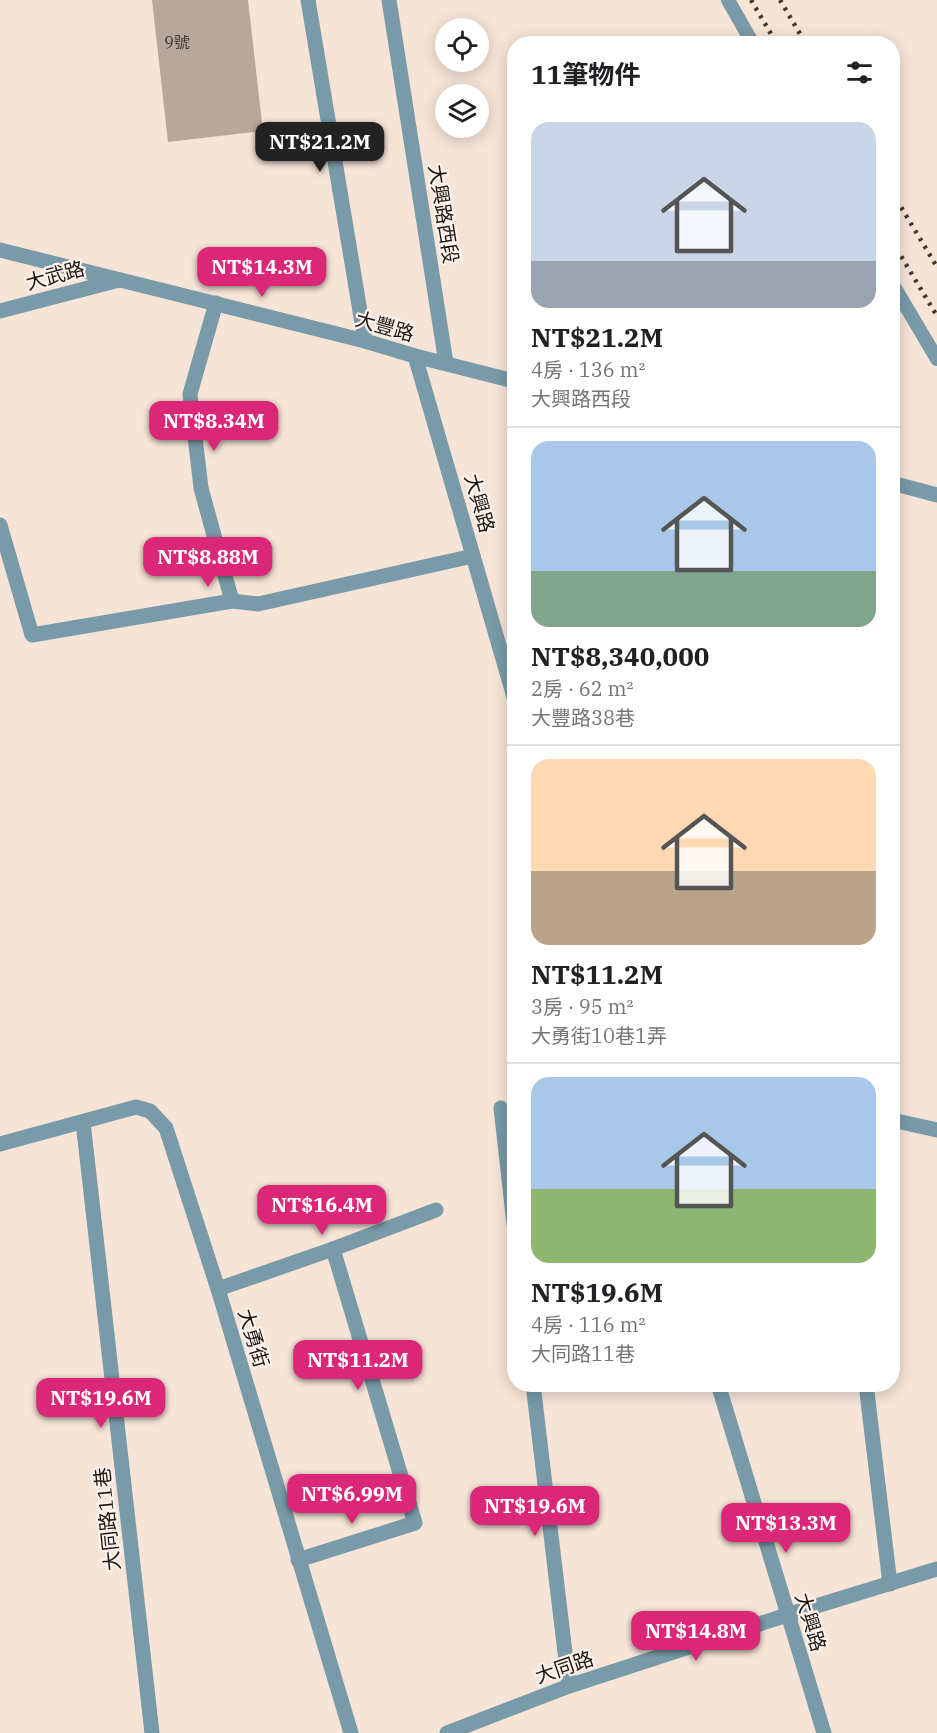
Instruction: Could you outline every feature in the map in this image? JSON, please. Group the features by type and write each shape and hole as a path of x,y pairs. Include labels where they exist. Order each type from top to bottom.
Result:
{"street":[{"path":"308,0 365,341"},
{"name":"大興路西段","path":"389,0 446,363"},
{"name":"大豐路","path":"0,249 507,379"},
{"name":"大武路","path":"0,311 121,279"},
{"path":"216,303 190,394 201,488 232,600"},
{"name":"大興路","path":"414,356 507,673"},
{"path":"900,485 937,495"},
{"path":"0,525 32,635 232,600 258,604 473,556"},
{"name":"大勇街","path":"0,1144 136,1107 150,1111 166,1128 218,1289 351,1733"},
{"path":"501,1108 507,1162"},
{"name":"大同路11巷","path":"83,1122 153,1733"},
{"path":"900,1122 937,1130"},
{"path":"218,1289 436,1210"},
{"path":"298,1560 415,1522 333,1249"},
{"path":"534,1392 569,1686"},
{"name":"大興路","path":"720,1392 824,1733"},
{"path":"867,1392 890,1584"},
{"name":"大同路","path":"447,1733 569,1686 937,1569"}],"lane":[{"path":"728,0 748,36"},
{"path":"900,297 937,359"}],"building":[{"path":"152,0 248,0 263,131 168,142"}],"railway":[{"path":"751,0 772,36"},
{"path":"780,0 801,36"},
{"path":"900,205 937,267"},
{"path":"900,254 937,316"}]}
